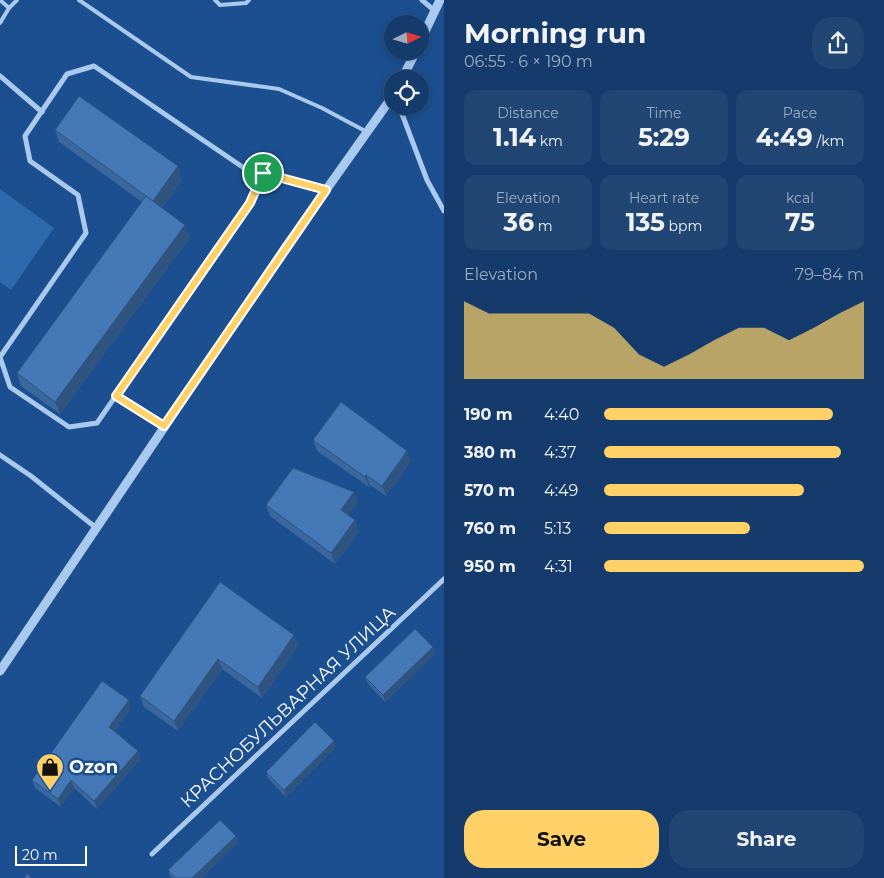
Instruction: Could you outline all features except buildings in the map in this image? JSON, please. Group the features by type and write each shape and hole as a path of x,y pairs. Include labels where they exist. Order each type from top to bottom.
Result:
{"street":[{"path":"422,0 435,11"},
{"path":"429,23 440,0"},
{"path":"94,66 244,168 263,173 250,203 97,423 69,427 10,387 0,357 86,233 78,195 30,161 25,136 67,74 94,66"},
{"path":"0,76 42,112"},
{"path":"0,671 95,527 384,109"},
{"path":"402,115 427,180 444,211"},
{"path":"0,456 31,476 95,527"},
{"name":"КРАСНОБУЛЬВАРНАЯ УЛИЦА","path":"152,854 444,579"}],"lane":[{"path":"0,0 9,8"},
{"path":"0,22 17,0"},
{"path":"79,0 191,77 279,89 322,108 368,132"},
{"path":"215,0 220,5 246,3 249,0"},
{"path":"263,173 326,190"},
{"path":"116,396 164,426"}],"shaded area":[{"path":"0,189 54,228 11,290 0,282"}],"place":[{"name":"Ozon","path":"50,791"}],"route":[{"path":"263,173 326,190 164,426 116,396 250,203 263,173"}]}
